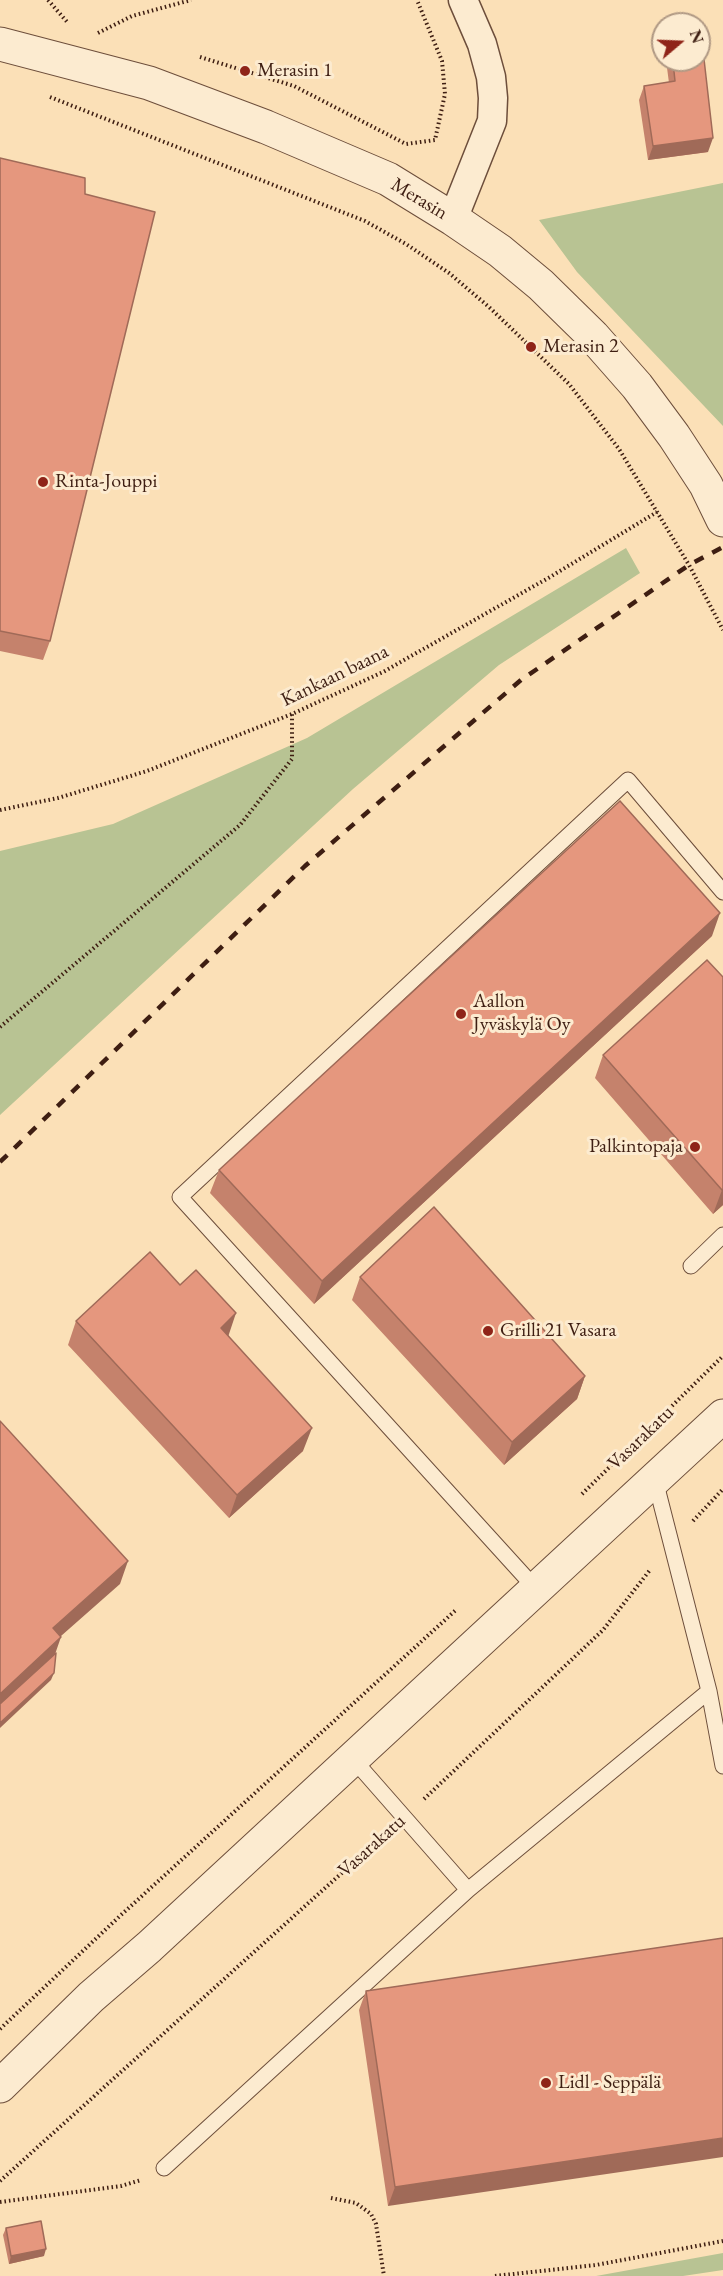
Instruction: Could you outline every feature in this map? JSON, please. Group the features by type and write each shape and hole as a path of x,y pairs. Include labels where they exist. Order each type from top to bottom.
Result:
{"street":[{"path":"453,219 492,121 493,98 490,77 482,44 463,0"},
{"name":"Merasin","path":"0,44 149,83 266,128 388,179 453,219 500,251 541,285 593,336 637,386 674,436 706,485 723,520"},
{"name":"Vasarakatu","path":"0,2086 91,1997 149,1947 723,1416"}],"lane":[{"path":"537,1590 180,1197 628,780 723,892"},
{"path":"691,1266 723,1235"},
{"path":"655,1480 709,1691 723,1766"},
{"path":"164,2168 468,1890 709,1691"},
{"path":"353,1759 468,1890"}],"path":[{"path":"48,0 76,31"},
{"path":"92,36 132,16 191,0"},
{"path":"200,57 294,86 406,144 435,140 445,94 442,61 417,0"},
{"path":"44,94 365,221 406,244 449,273 489,307 569,384 619,449 689,565 723,630"},
{"name":"Kankaan baana","path":"0,810 58,798 147,771 292,714 383,672 550,577 657,512"},
{"path":"0,1027 240,825 292,759 292,714"},
{"name":"Vasarakatu","path":"577,1499 723,1356"},
{"name":"Vasarakatu","path":"0,2181 404,1818 603,1629 672,1543 723,1489"},
{"path":"0,2029 121,1915 462,1605"},
{"path":"0,2202 121,2186 139,2181 164,2168"},
{"path":"331,2198 356,2203 371,2214 376,2224 384,2276"},
{"path":"495,2276 596,2265 723,2241"}],"green space":[{"path":"723,183 723,426 577,272 539,220"},
{"path":"626,548 640,573 499,665 353,789 0,1115 0,851 113,824 307,738"},
{"path":"723,2253 723,2270 683,2276 596,2276"}],"building":[{"path":"674,72 705,72 713,138 653,146 644,86 675,81"},
{"name":"Rinta-Jouppi","path":"0,158 85,178 85,194 155,212 50,641 0,631"},
{"path":"620,801 720,913 322,1281 219,1170"},
{"path":"707,960 723,977 722,1190 603,1055"},
{"path":"434,1207 585,1376 512,1442 360,1277"},
{"path":"150,1252 180,1285 196,1270 236,1313 221,1328 312,1428 237,1495 76,1321"},
{"path":"0,1421 128,1561 53,1628 61,1637 0,1694"},
{"path":"56,1653 54,1673 0,1723 0,1704"},
{"name":"Lidl - Seppälä","path":"723,1938 723,2138 395,2187 366,1991"},
{"path":"41,2221 46,2249 11,2256 6,2228"}],"railway":[{"path":"0,1162 305,866 521,680 689,565 723,547"}],"place":[{"name":"Merasin 1","path":"245,71"},
{"name":"Merasin 2","path":"531,347"},
{"name":"Rinta-Jouppi","path":"43,482"},
{"name":"Aallon Jyväskylä Oy","path":"461,1014"},
{"name":"Palkintopaja","path":"695,1147"},
{"name":"Grilli 21 Vasara","path":"488,1331"},
{"name":"Lidl - Seppälä","path":"546,2083"}]}
